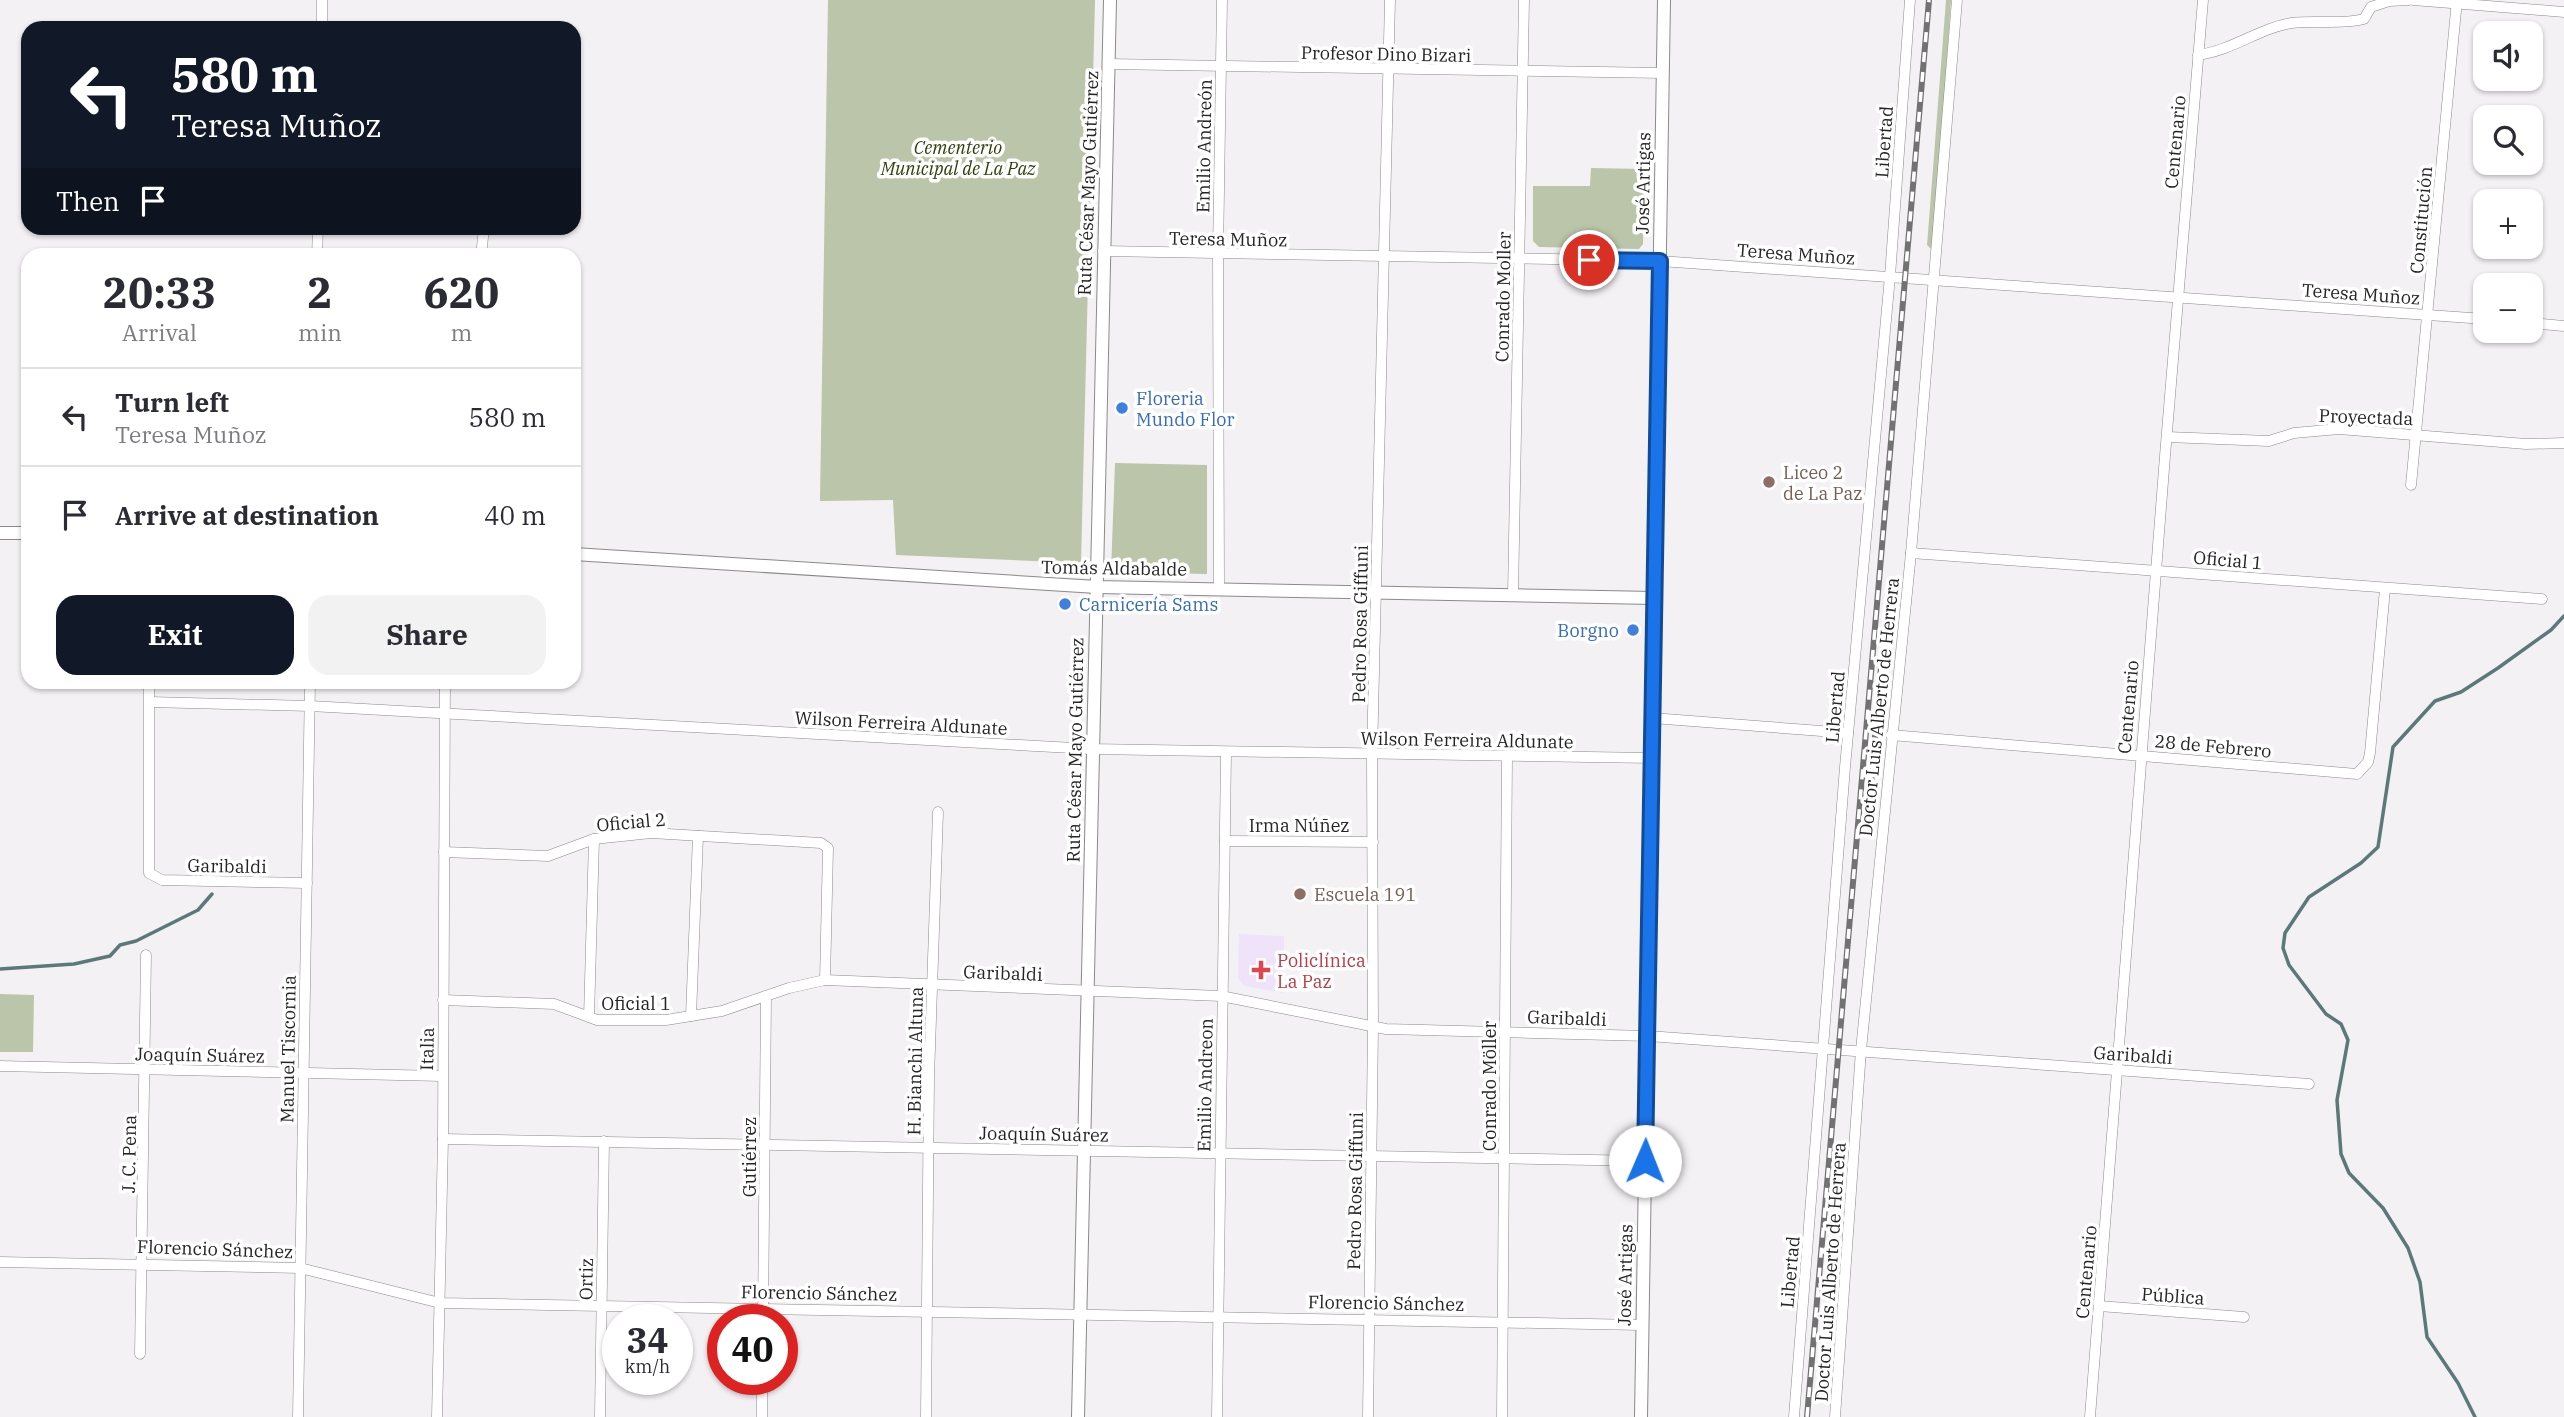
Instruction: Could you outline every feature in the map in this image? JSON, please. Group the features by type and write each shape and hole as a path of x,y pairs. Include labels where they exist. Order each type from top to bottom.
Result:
{"street":[{"path":"322,21 323,0"},
{"name":"Ruta César Mayo Gutiérrez","path":"1078,1417 1110,0"},
{"name":"Emilio Andreón","path":"1219,587 1218,254 1222,0"},
{"name":"Pedro Rosa Giffuni","path":"1368,1417 1373,1028 1372,755 1390,0"},
{"name":"Conrado Moller","path":"1513,595 1524,0"},
{"name":"José Artigas","path":"1641,1417 1664,0"},
{"name":"Libertad","path":"1794,1417 1848,733 1890,276 1910,0"},
{"name":"Doctor Luis Alberto de Herrera","path":"1835,1417 1861,1050 1911,553 1956,0"},
{"name":"Centenario","path":"2090,1417 2120,1070 2140,756 2203,0"},
{"path":"2198,55 2222,52 2292,23 2347,23 2364,19 2371,7 2389,1 2534,5 2564,12"},
{"name":"Constitución","path":"2411,485 2457,1"},
{"name":"Profesor Dino Bizari","path":"1109,64 1222,68 1663,73"},
{"name":"Teresa Muñoz","path":"1103,251 1660,261 2473,318"},
{"path":"2543,324 2564,326"},
{"name":"Proyectada","path":"2167,437 2269,441 2294,433 2339,429 2526,444 2564,443"},
{"path":"0,533 21,533"},
{"name":"Oficial 1","path":"1911,553 2542,599"},
{"name":"Tomás Aldabalde","path":"581,555 1097,587 1219,587 1654,598"},
{"name":"28 de Febrero","path":"1891,735 2357,774 2363,770 2370,753 2385,589"},
{"path":"149,689 149,702"},
{"name":"Manuel Tiscornia","path":"298,1417 310,689"},
{"name":"Italia","path":"437,1417 443,1139 445,689"},
{"name":"Wilson Ferreira Aldunate","path":"149,702 310,706 1091,749 1652,758"},
{"name":"Garibaldi","path":"149,702 149,873 162,880 307,883"},
{"path":"1653,718 1848,733"},
{"name":"Emilio Andreon","path":"1217,1417 1226,753"},
{"name":"Conrado Möller","path":"1502,1417 1507,756"},
{"name":"H. Bianchi Altuna","path":"926,1417 932,986 938,813"},
{"name":"Oficial 2","path":"444,852 548,856 594,839 651,833 821,843 828,848 825,980"},
{"path":"691,1016 698,836"},
{"path":"589,1017 594,839"},
{"name":"Irma Núñez","path":"1225,841 1373,842"},
{"name":"J. C. Pena","path":"140,1354 146,955"},
{"name":"Oficial 1","path":"443,1000 554,1004 589,1017 621,1022 722,1011 825,980"},
{"name":"Garibaldi","path":"825,980 1221,996 1373,1028 1648,1036 2309,1084"},
{"name":"Gutiérrez","path":"763,1304 766,996"},
{"name":"Joaquín Suárez","path":"0,1066 442,1076"},
{"name":"Joaquín Suárez","path":"443,1139 1645,1161"},
{"name":"Ortiz","path":"602,1304 604,1141"},
{"name":"Florencio Sánchez","path":"0,1262 142,1262 300,1268 440,1303 602,1305"},
{"name":"Ortiz","path":"600,1417 602,1305"},
{"name":"Pública","path":"2099,1306 2244,1317"},
{"name":"Florencio Sánchez","path":"798,1308 1642,1325"},
{"path":"762,1395 762,1417"}],"shaded area":[{"name":"Policlínica La Paz","path":"1239,934 1284,936 1284,993 1244,986 1238,978"}],"green space":[{"name":"Cementerio Municipal de La Paz","path":"828,0 1095,0 1081,563 896,555 893,500 820,501"},
{"path":"1946,0 1951,0 1934,247 1931,249 1927,245"},
{"path":"1591,168 1645,169 1643,244 1639,249 1539,247 1533,241 1533,186 1590,186"},
{"path":"1115,463 1207,465 1207,574 1111,572"},
{"path":"0,994 34,995 33,1052 0,1052"}],"waterway":[{"path":"2475,1417 2458,1383 2427,1337 2420,1282 2408,1248 2383,1208 2349,1173 2341,1154 2337,1100 2348,1040 2341,1024 2326,1014 2289,965 2283,948 2285,933 2309,897 2361,863 2378,847 2393,747 2435,701 2461,692 2498,668 2551,630 2564,616"},
{"path":"0,969 74,964 110,956 120,945 136,941 198,910 212,894"}],"railway":[{"path":"1807,1417 1929,0"},
{"path":"1870,795 1882,656"}],"place":[{"name":"Floreria Mundo Flor","path":"1122,408"},
{"name":"Liceo 2 de La Paz","path":"1769,482"},
{"name":"Carnicería Sams","path":"1065,604"},
{"name":"Borgno","path":"1633,630"},
{"name":"Escuela 191","path":"1300,894"},
{"name":"Policlínica La Paz","path":"1261,970"}],"route":[{"path":"1589,260 1660,261 1645,1161"}]}
